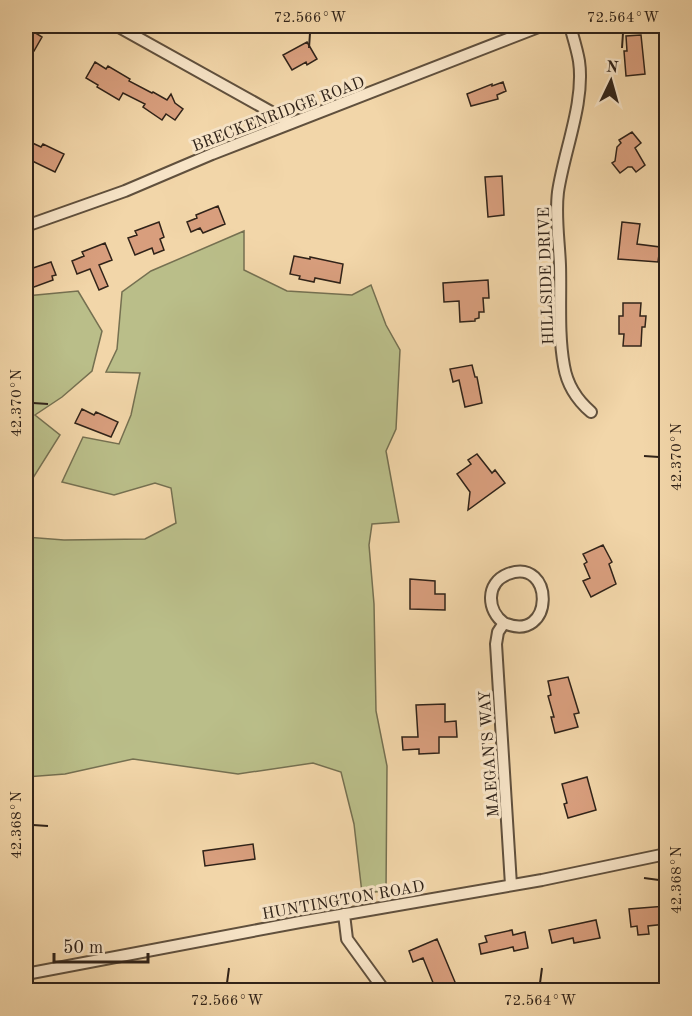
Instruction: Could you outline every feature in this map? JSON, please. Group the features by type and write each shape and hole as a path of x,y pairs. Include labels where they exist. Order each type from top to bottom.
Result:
{"street":[{"path":"117,26 291,123"},
{"name":"BRECKENRIDGE ROAD","path":"26,226 125,191 291,123 541,26"},
{"name":"HILLSIDE DRIVE","path":"570,26 579,62 579,93 558,194 556,222 560,265 560,321 564,367 579,402 591,412"},
{"path":"26,213 39,221"},
{"path":"520,573 530,576 538,582 543,592 544,602 541,613 532,622 522,626 504,623 492,610 490,598 493,587 509,574 520,573"},
{"name":"MAEGAN'S WAY","path":"504,623 498,632 496,644 511,885"},
{"name":"HUNTINGTON ROAD","path":"26,974 593,870 666,854"},
{"path":"344,914 347,939 384,990"}],"green space":[{"path":"244,231 244,270 287,291 352,295 371,285 386,325 400,350 396,429 386,451 399,522 372,524 369,545 374,604 376,711 387,766 386,891 362,893 354,824 341,772 313,763 238,774 133,759 65,774 26,777 26,537 64,540 145,539 176,523 171,488 155,483 114,495 62,482 83,437 119,444 131,415 140,373 106,372 117,349 122,292 151,271"},
{"path":"78,291 102,331 92,371 62,397 35,415 60,435 33,478 26,473 26,296"}],"building":[{"path":"26,27 42,37 34,51 26,46"},
{"path":"641,35 645,74 626,76 624,51 627,51 626,36"},
{"path":"307,42 317,59 292,70 283,55"},
{"path":"95,62 106,69 108,66 130,79 129,81 167,100 171,94 175,103 183,109 175,120 166,114 162,120 143,107 145,104 123,93 119,100 86,78"},
{"path":"503,82 506,91 497,95 498,99 471,106 467,94"},
{"path":"632,132 641,143 635,148 645,165 636,172 632,167 628,167 620,173 612,163 615,161 617,147 621,143 619,140"},
{"path":"26,140 41,147 43,144 64,154 55,172 26,158"},
{"path":"502,176 504,215 488,217 485,177"},
{"path":"218,206 225,224 203,233 200,228 191,232 187,222 197,218 196,215"},
{"path":"159,222 164,237 160,239 164,250 154,254 152,248 135,255 128,238 137,235 135,231"},
{"path":"622,222 640,224 637,244 660,247 658,262 618,259"},
{"path":"105,243 112,260 99,265 108,286 99,290 90,269 77,274 72,261 84,256 82,252"},
{"path":"26,250 33,268 51,262 56,275 52,276 53,280 26,290"},
{"path":"294,256 343,264 340,283 315,278 314,282 299,279 300,276 290,274"},
{"path":"488,280 489,298 483,298 484,312 479,312 479,318 475,321 460,322 459,301 444,302 443,283"},
{"path":"623,303 641,303 640,316 646,316 645,327 642,327 641,346 623,346 624,334 619,334 619,316 623,316"},
{"path":"472,365 482,403 465,407 459,380 453,382 450,369"},
{"path":"82,409 94,415 96,412 118,422 111,437 75,423"},
{"path":"477,454 492,473 495,470 505,483 468,510 470,492 457,474 471,464 468,460"},
{"path":"603,545 612,562 609,564 616,584 591,597 583,581 590,578 584,564 587,562 583,554"},
{"path":"410,579 435,581 435,594 445,594 445,610 410,609"},
{"path":"568,677 579,713 574,714 578,727 555,733 551,717 554,717 548,696 551,695 548,681"},
{"path":"445,704 445,722 456,721 457,737 439,737 439,753 419,754 419,749 403,750 402,737 418,737 416,705"},
{"path":"587,777 596,810 568,818 562,784"},
{"path":"253,844 255,859 205,866 203,851"},
{"path":"666,906 666,924 648,926 649,934 638,935 637,926 631,927 629,909"},
{"path":"596,920 600,938 574,943 573,938 552,943 549,930"},
{"path":"512,930 513,935 525,932 528,948 514,951 513,947 481,954 479,944 487,942 485,936"},
{"path":"437,939 455,982 436,990 423,958 413,962 409,951"}]}
